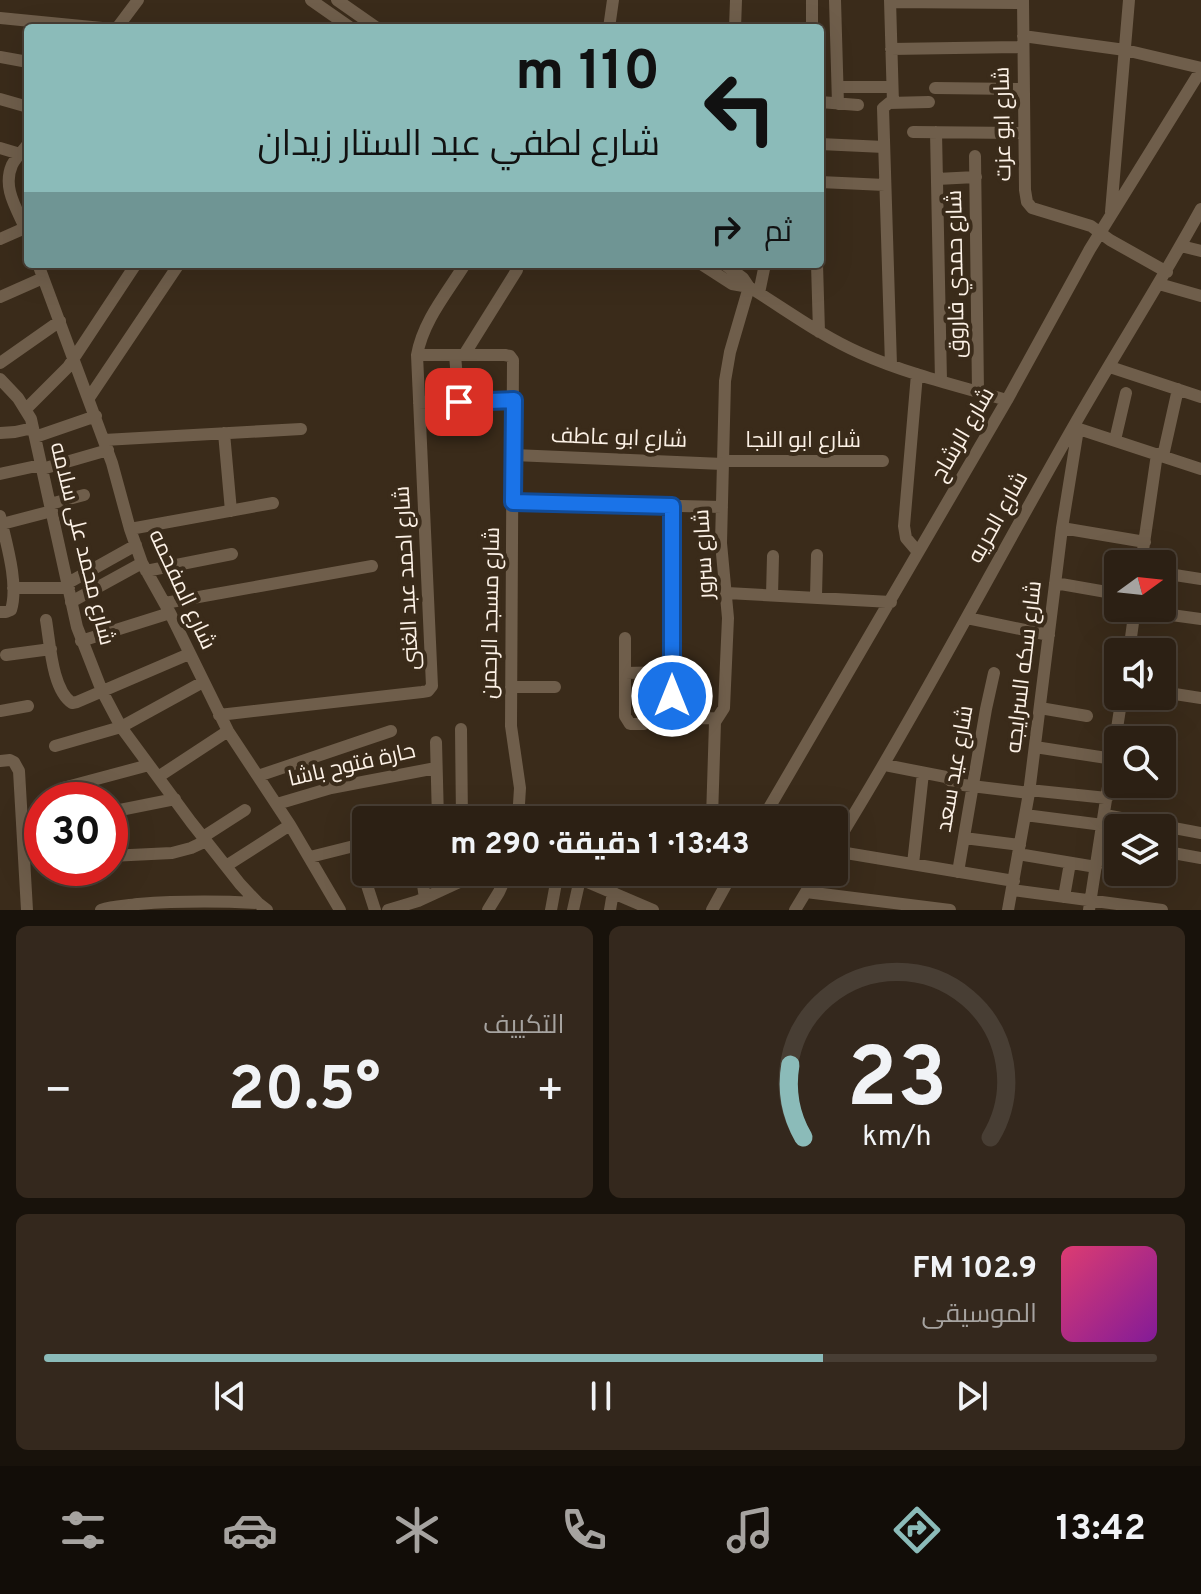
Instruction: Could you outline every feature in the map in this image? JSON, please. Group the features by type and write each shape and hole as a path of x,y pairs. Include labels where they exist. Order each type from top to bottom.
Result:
{"street":[{"path":"120,24 138,0"},
{"path":"311,0 342,24"},
{"path":"337,0 371,24"},
{"path":"610,24 613,0"},
{"path":"735,24 736,0"},
{"path":"812,0 812,24"},
{"path":"835,0 838,104"},
{"path":"1110,215 1129,0"},
{"path":"893,103 890,1 1023,1"},
{"name":"شارع ابو عزت","path":"1023,1 1027,202 1039,212 1091,226 1105,237"},
{"path":"0,18 61,24"},
{"path":"891,49 1023,42 1125,50 1201,69"},
{"path":"0,57 24,61"},
{"name":"شارع الرشاح","path":"770,806 1105,237 1110,215 1201,69"},
{"path":"838,87 892,87"},
{"path":"935,88 1023,89"},
{"path":"0,99 24,106"},
{"path":"824,102 858,105"},
{"path":"891,365 883,108 887,103 929,102"},
{"path":"913,132 1024,133"},
{"path":"936,132 941,381"},
{"path":"824,144 884,147"},
{"path":"0,148 24,149"},
{"path":"24,149 11,166 7,204 24,228"},
{"name":"شارع حمدي فاروق","path":"975,156 978,392"},
{"path":"937,179 976,177"},
{"path":"824,182 885,185"},
{"name":"شارع الحريه","path":"848,826 1159,284 1162,270 1197,223 1201,209"},
{"path":"0,239 24,233"},
{"path":"1105,237 1162,270"},
{"path":"1181,246 1201,251"},
{"name":"شارع المفحمه","path":"39,268 96,416 144,567 168,608 228,731 277,804 340,910"},
{"path":"26,409 74,359 133,268"},
{"path":"89,398 176,268"},
{"name":"شارع احمد عبد الغنى","path":"219,715 430,689 433,683 417,355 425,328 462,268"},
{"path":"707,268 732,284 754,290"},
{"path":"729,268 754,290 819,332 858,352 917,374 1007,400"},
{"name":"شارع سرور","path":"712,806 716,718 724,708 728,618 722,557 727,367 763,268"},
{"path":"817,268 819,332"},
{"path":"459,402 460,355 517,270"},
{"path":"0,297 43,278"},
{"path":"1159,284 1201,296"},
{"path":"0,363 60,321"},
{"path":"417,355 460,355"},
{"name":"شارع مسجد الرحمن","path":"460,355 505,355 512,358 514,364 511,687 512,741 520,788 519,806"},
{"path":"1110,367 1201,397"},
{"path":"917,374 904,526 906,538 918,552"},
{"name":"شارع محمد على سلامه","path":"0,379 26,409 34,432 81,641 102,691 121,727 149,765 226,866 262,906"},
{"path":"1144,550 1160,455 1178,389"},
{"path":"1115,440 1126,393"},
{"path":"419,403 514,400"},
{"path":"0,433 34,432 96,416"},
{"path":"1076,428 1200,465"},
{"name":"شارع سكه السرايجه","path":"1008,910 1029,792 1076,428"},
{"path":"0,474 42,467 106,445 301,429"},
{"path":"224,433 231,511"},
{"name":"شارع ابو عاطف","path":"514,455 723,462"},
{"name":"شارع ابو النجا","path":"723,462 883,461"},
{"path":"4,612 13,605 13,588 1,520 51,508 84,495"},
{"path":"513,502 722,507"},
{"path":"130,529 273,503"},
{"path":"672,506 672,719"},
{"path":"1062,528 1145,542"},
{"path":"69,591 136,545"},
{"path":"13,588 69,591 144,567 232,554"},
{"path":"816,596 817,555"},
{"path":"772,595 773,556"},
{"path":"81,641 168,608 372,566"},
{"path":"1176,575 1201,579"},
{"path":"1055,583 1104,592"},
{"path":"727,593 891,602"},
{"path":"1176,615 1201,619"},
{"path":"967,618 1049,635"},
{"path":"46,620 57,682 63,695 72,703 189,654"},
{"path":"625,638 627,722 641,725 652,719 716,718"},
{"path":"6,655 51,649"},
{"path":"625,673 672,672"},
{"name":"شارع عيد سعد","path":"958,872 994,673"},
{"path":"55,746 121,727 203,682"},
{"path":"511,687 555,687"},
{"path":"1176,694 1201,698"},
{"path":"0,711 28,706"},
{"path":"1040,708 1087,716"},
{"path":"461,729 462,806"},
{"path":"158,777 228,731"},
{"path":"258,776 391,731"},
{"path":"436,742 437,806"},
{"path":"1035,747 1104,758"},
{"path":"0,761 14,762 19,771 27,910"},
{"path":"85,782 149,765"},
{"path":"885,765 946,777 953,783 973,787 1104,798"},
{"name":"حارة فتوح باشا","path":"277,804 331,788 436,768"},
{"path":"913,864 923,773"},
{"path":"1105,814 1107,798"},
{"path":"128,808 175,799"},
{"path":"128,855 172,853 191,848 245,810"},
{"path":"1025,815 1104,820 1090,905"},
{"path":"226,866 290,825"},
{"path":"1176,832 1201,833"},
{"path":"964,838 1096,867"},
{"path":"310,857 352,846"},
{"path":"848,852 958,872 1090,905 1162,910"},
{"path":"1176,854 1201,858"},
{"path":"1064,897 1070,863"},
{"path":"367,886 375,910"},
{"path":"423,886 425,898"},
{"path":"440,886 440,891"},
{"path":"388,910 425,898 448,886"},
{"path":"488,910 502,886"},
{"path":"551,910 557,886"},
{"path":"573,910 578,886"},
{"path":"598,886 653,910"},
{"path":"712,910 725,886"},
{"path":"795,910 810,886"},
{"path":"610,910 613,892"},
{"path":"806,892 901,907 950,910"},
{"path":"102,910 193,901 262,906"}],"route":[{"path":"459,402 514,400 513,502 672,506 672,696"}]}
